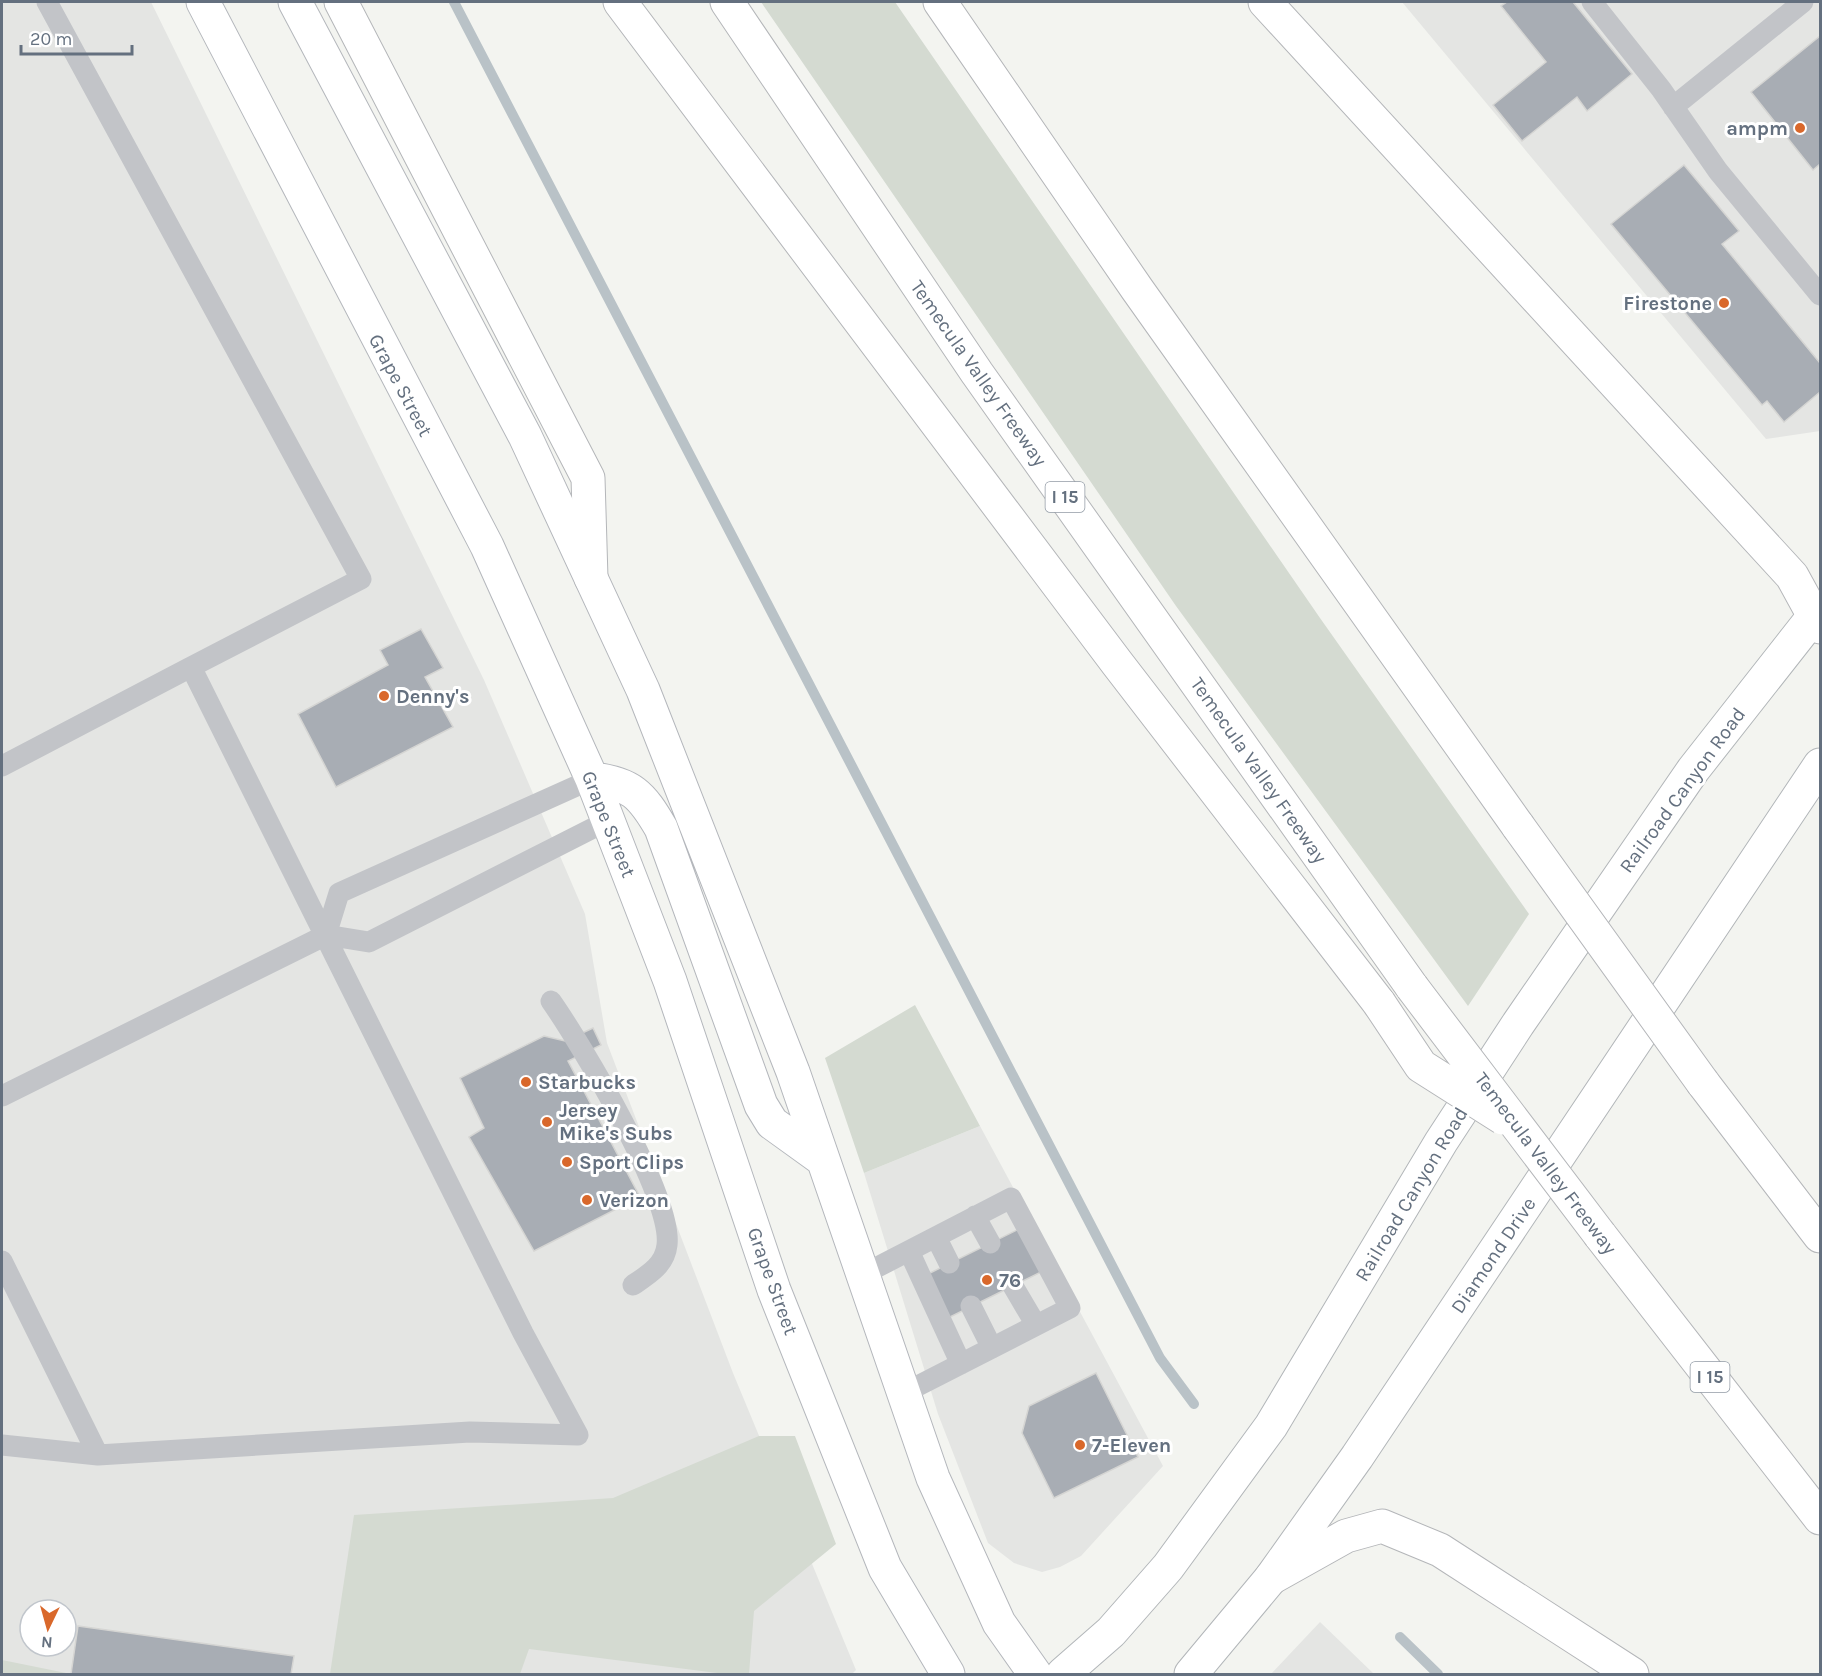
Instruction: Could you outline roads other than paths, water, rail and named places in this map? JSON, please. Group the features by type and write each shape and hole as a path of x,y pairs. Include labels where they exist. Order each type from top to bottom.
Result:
{"main road":[{"name":"Grape Street","path":"203,2 487,546 592,779 670,981 779,1301 885,1568 948,1674"},
{"path":"295,2 525,436 643,690 794,1072 902,1394 933,1478 999,1623 1035,1674"},
{"path":"341,2 588,478 591,578"},
{"path":"620,2 1117,663 1379,1003 1421,1066 1524,1132"},
{"name":"Temecula Valley Freeway","path":"727,2 977,373 1412,987 1600,1235 1821,1518"},
{"path":"940,2 1137,289 1518,826 1703,1083 1821,1236"},
{"path":"1265,2 1792,576 1818,616"},
{"name":"Railroad Canyon Road","path":"1063,1674 1111,1632 1168,1567 1271,1426 1441,1142 1518,1024 1693,770 1818,616"},
{"name":"Diamond Drive","path":"1191,1674 1271,1578 1357,1457 1821,765"},
{"path":"592,779 618,782 651,810 661,828 761,1105 772,1123 822,1159"},
{"path":"1271,1578 1346,1536 1382,1526 1440,1550 1632,1674"}],"lane":[{"path":"2,766 361,579 47,2"},
{"path":"1592,2 1673,107 1718,171 1821,295"},
{"path":"1673,107 1796,3"},
{"path":"2,1445 98,1455 470,1432 578,1435 523,1333 191,667"},
{"path":"326,935 339,893 592,779"},
{"path":"2,1096 326,935 369,942 609,820"},
{"path":"551,1001 571,1029 637,1151 653,1185 663,1219 668,1244 663,1259 655,1270 633,1285"},
{"path":"862,1275 1011,1198 1070,1308 902,1394"},
{"path":"975,1216 990,1243"},
{"path":"936,1237 949,1263"},
{"path":"909,1251 961,1364"},
{"path":"2,1261 98,1455"},
{"path":"1013,1286 1036,1325"},
{"path":"971,1306 992,1348"}],"waterway":[{"path":"454,2 1160,1358 1194,1404"},
{"path":"1400,1637 1438,1674"}],"place":[{"name":"ampm","path":"1800,128"},
{"name":"Firestone","path":"1724,303"},
{"name":"Denny's","path":"384,696"},
{"name":"Starbucks","path":"526,1082"},
{"name":"Jersey Mike's Subs","path":"547,1122"},
{"name":"Sport Clips","path":"567,1162"},
{"name":"Verizon","path":"587,1200"},
{"name":"76","path":"987,1280"},
{"name":"7-Eleven","path":"1080,1445"}]}
